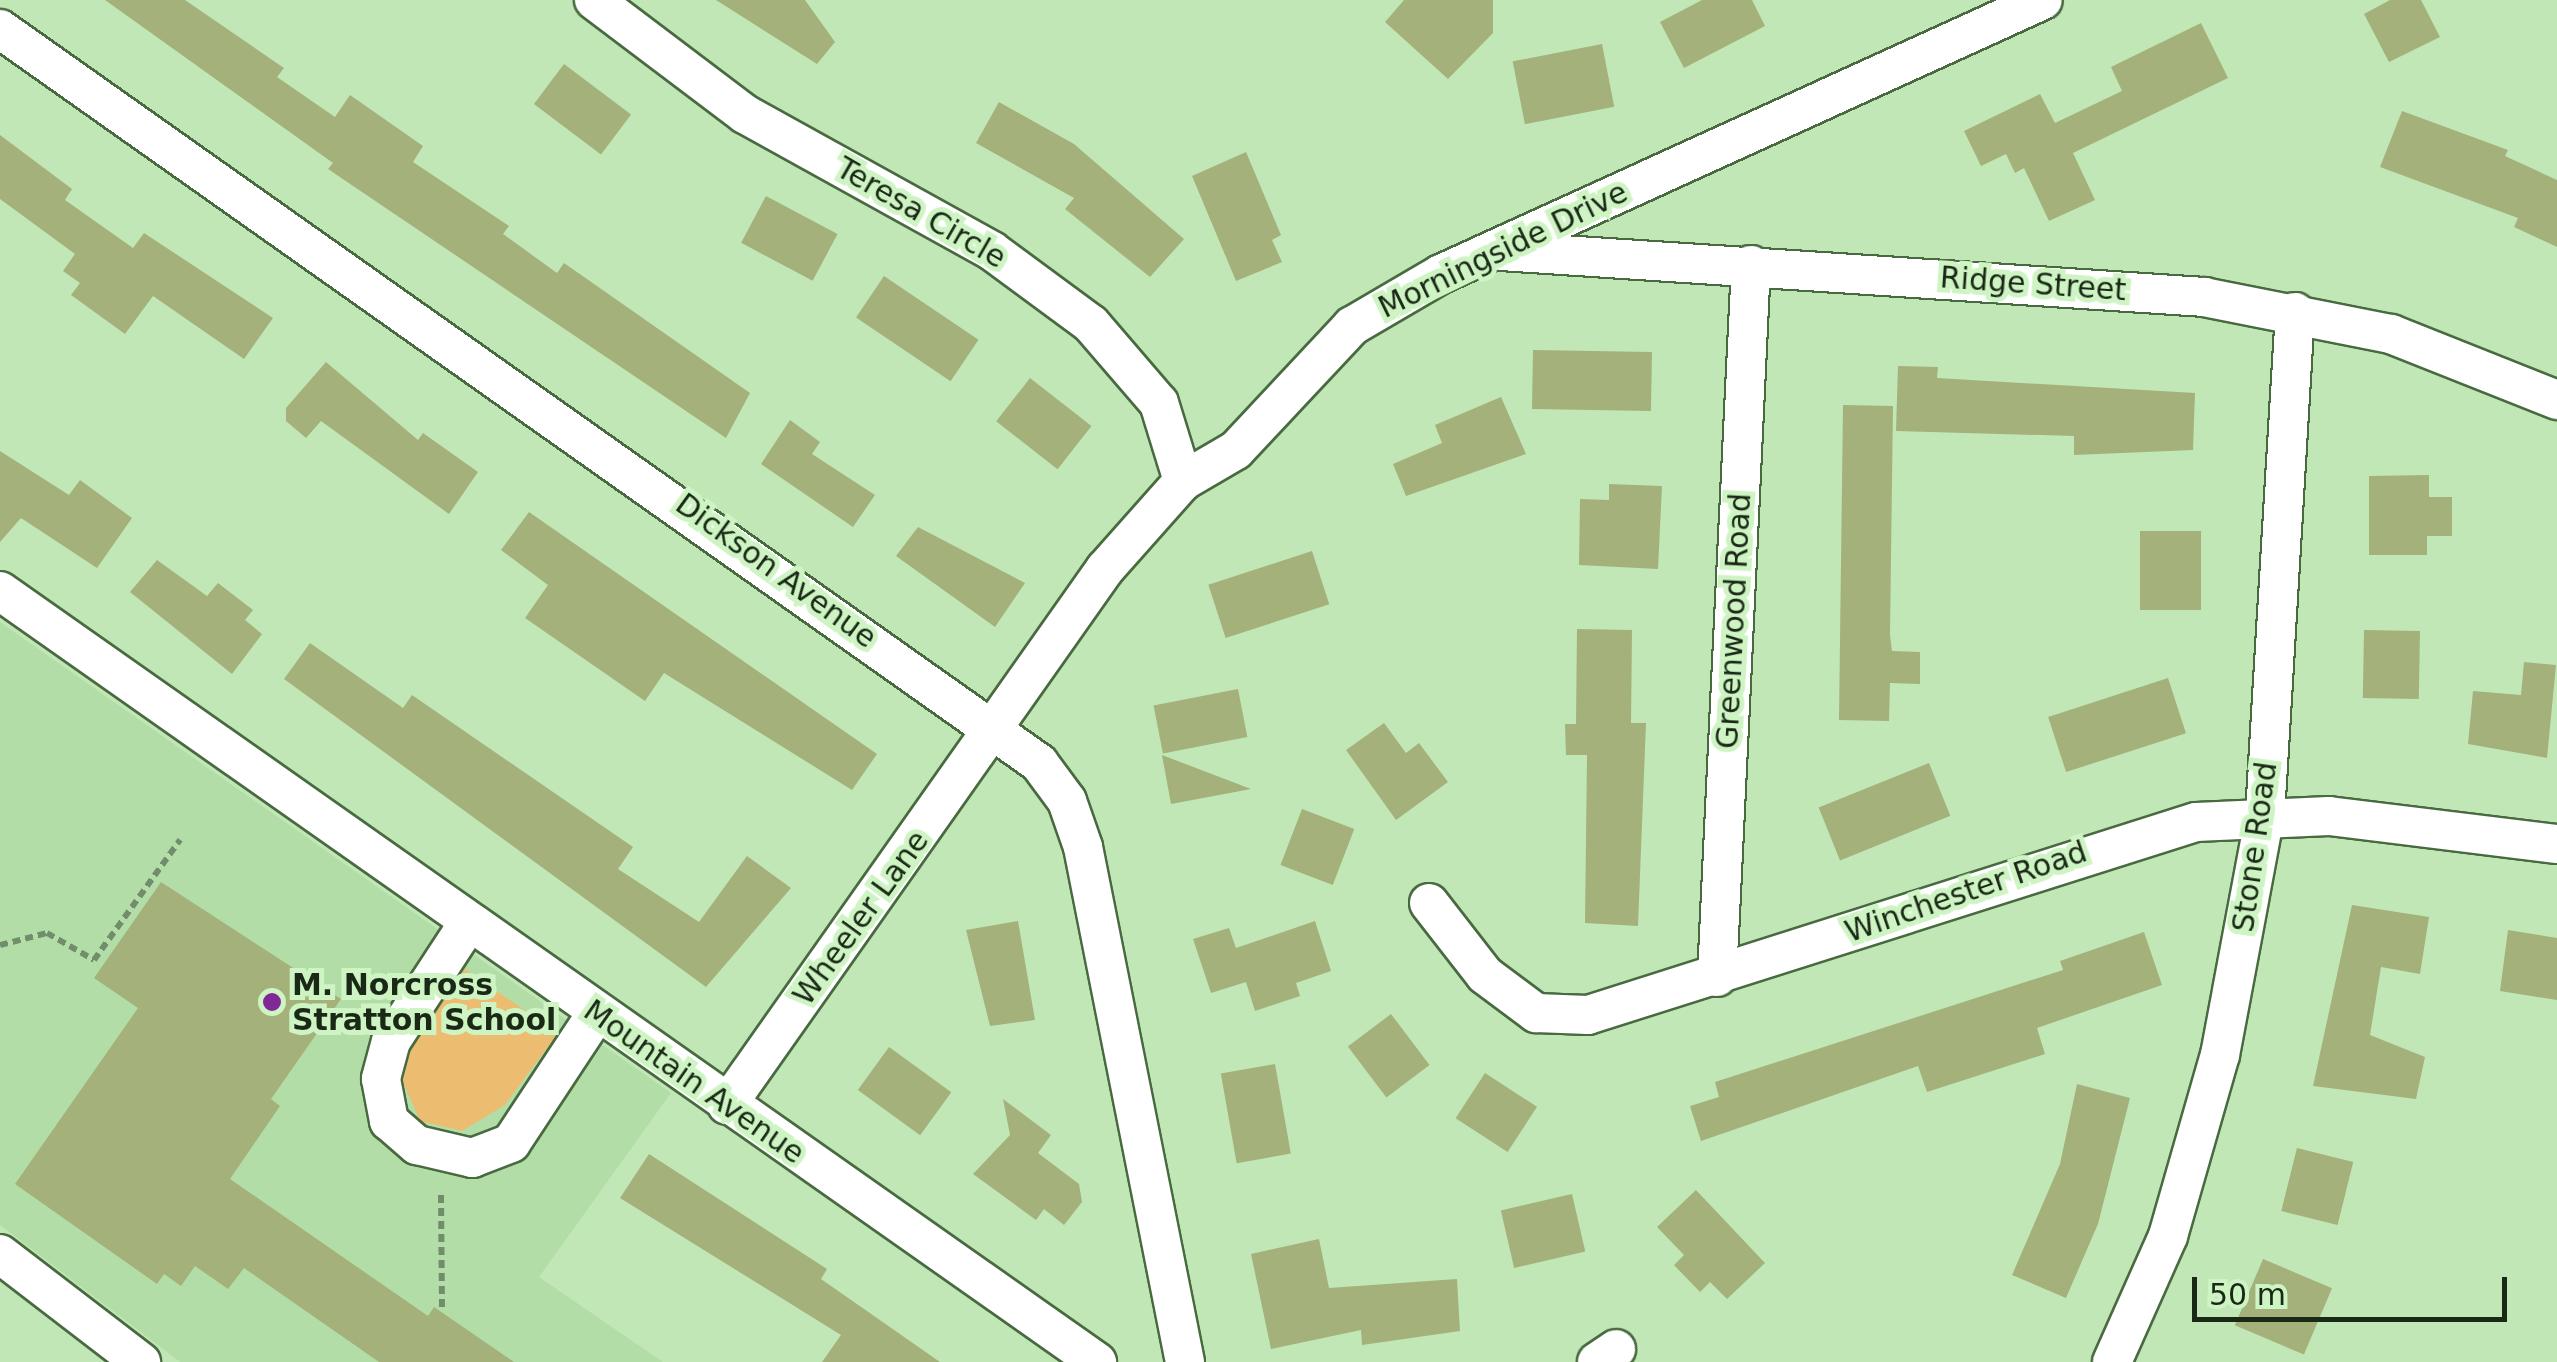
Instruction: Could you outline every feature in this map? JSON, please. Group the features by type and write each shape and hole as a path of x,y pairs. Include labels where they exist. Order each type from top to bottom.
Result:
{"street":[{"name":"Teresa Circle","path":"594,0 745,114 992,251 1091,324 1160,403 1183,482"},
{"name":"Morningside Drive","path":"996,731 1105,569 1183,482 1236,450 1352,326 1494,251 2043,0"},
{"name":"Dickson Avenue","path":"0,29 1039,763 1067,801 1083,847 1185,1362"},
{"name":"Ridge Street","path":"1494,251 2115,289 2295,312 2391,334 2557,400"},
{"name":"Greenwood Road","path":"1717,977 1751,265"},
{"name":"Stone Road","path":"2112,1362 2168,1236 2220,1055 2265,815 2295,312"},
{"name":"Mountain Avenue","path":"0,591 596,1014 1097,1362"},
{"name":"Wheeler Lane","path":"726,1105 996,731"},
{"name":"Winchester Road","path":"1429,903 1485,975 1536,1013 1588,1016 1717,977 2128,837 2265,815 2557,844"},
{"path":"469,922 391,1041 381,1079 389,1122 417,1145 472,1158 511,1143 596,1014"},
{"path":"0,1254 141,1362"}],"path":[{"path":"0,945 47,933 94,960 180,840"},
{"path":"426,1188 441,1195 457,1192"},
{"path":"441,1195 442,1312"}],"shaded area":[{"name":"M. Norcross Stratton School","path":"0,622 671,1093 539,1277 663,1362 180,1362 0,1225"},
{"path":"460,966 558,1033 505,1105 462,1131 420,1121 399,1073 400,1051"}],"building":[{"path":"105,0 185,0 284,68 277,77 335,117 350,95 423,146 413,162 509,226 503,234 557,273 564,263 750,393 726,438 328,169 333,163"},
{"path":"716,0 805,0 835,42 817,64"},
{"path":"1404,0 1493,0 1493,33 1448,79 1385,22"},
{"path":"1702,0 1752,0 1765,26 1684,68 1660,22"},
{"path":"2390,0 2421,0 2440,37 2389,62 2364,14"},
{"path":"2201,23 2228,78 2073,153 2095,200 2049,221 2024,168 2015,173 2006,154 1981,166 1964,131 2040,94 2055,123 2122,91 2111,67"},
{"path":"1602,44 1614,107 1525,124 1513,61"},
{"path":"564,64 631,115 601,154 534,104"},
{"path":"999,102 1074,144 1184,239 1150,277 1065,209 1074,198 976,143"},
{"path":"2402,111 2508,150 2505,156 2557,180 2557,247 2514,227 2518,218 2380,167"},
{"path":"0,135 72,189 65,200 133,248 144,233 273,318 244,359 153,296 125,334 71,295 80,283 63,271 75,254 0,199"},
{"path":"1246,152 1281,235 1272,240 1282,262 1236,281 1192,176"},
{"path":"766,196 838,234 813,281 741,243"},
{"path":"884,276 979,340 951,381 856,317"},
{"path":"1533,350 1652,352 1651,411 1532,409"},
{"path":"326,362 418,440 423,433 478,472 449,514 321,421 306,438 286,421 286,408"},
{"path":"1898,366 1938,367 1937,378 2195,393 2193,450 2074,455 2074,436 1896,431"},
{"path":"1030,378 1091,426 1058,469 996,421"},
{"path":"1501,397 1526,454 1406,496 1393,464 1442,443 1435,425"},
{"path":"1843,405 1893,406 1890,635 1892,651 1920,652 1920,684 1890,683 1889,721 1839,720"},
{"path":"790,420 820,442 812,454 875,495 853,527 761,464"},
{"path":"0,451 69,495 80,480 132,518 97,568 21,518 0,542"},
{"path":"2429,475 2429,497 2452,497 2452,536 2427,536 2427,555 2369,555 2369,476"},
{"path":"1609,484 1662,486 1658,569 1579,565 1580,499 1609,500"},
{"path":"529,512 877,754 852,790 664,673 645,701 525,618 548,585 501,550"},
{"path":"918,527 1025,583 995,627 896,556"},
{"path":"2140,531 2201,531 2201,610 2140,610"},
{"path":"1312,551 1329,604 1226,638 1208,585"},
{"path":"157,560 207,596 218,583 253,610 245,620 262,634 232,674 130,592"},
{"path":"1577,629 1632,630 1631,723 1646,723 1638,926 1585,923 1587,755 1566,755 1565,724 1576,724"},
{"path":"2364,630 2420,631 2419,699 2363,698"},
{"path":"310,643 403,708 412,695 633,847 618,869 699,922 747,856 791,888 706,987 284,679"},
{"path":"2524,662 2556,665 2547,758 2468,744 2473,691 2521,695"},
{"path":"2168,678 2186,733 2066,772 2048,717"},
{"path":"1238,689 1247,737 1163,754 1154,705"},
{"path":"1384,723 1406,753 1419,743 1448,782 1396,820 1346,750"},
{"path":"1162,755 1251,789 1171,804"},
{"path":"1929,763 1950,816 1840,860 1819,808"},
{"path":"1302,809 1354,829 1333,885 1280,865"},
{"path":"161,882 341,999 271,1099 280,1106 230,1179 428,1316 434,1307 514,1362 379,1362 244,1268 228,1289 195,1266 181,1286 164,1274 157,1284 15,1184 138,1008 94,978"},
{"path":"2352,905 2429,917 2420,974 2381,967 2370,1035 2425,1057 2416,1099 2313,1086"},
{"path":"1018,921 1035,1020 990,1026 966,930"},
{"path":"1315,921 1331,971 1296,983 1300,996 1255,1011 1246,982 1211,993 1193,939 1229,928 1236,948"},
{"path":"2508,930 2557,938 2557,1000 2500,991"},
{"path":"2144,932 2162,985 2037,1028 2045,1054 1927,1092 1918,1066 1701,1141 1690,1106 1719,1097 1715,1082 2063,970 2060,961"},
{"path":"1391,1014 1430,1065 1386,1098 1348,1046"},
{"path":"889,1047 951,1092 920,1135 858,1090"},
{"path":"1275,1064 1291,1154 1237,1163 1221,1074"},
{"path":"1485,1073 1537,1107 1508,1152 1456,1118"},
{"path":"2077,1084 2130,1098 2098,1224 2066,1298 2012,1275 2060,1164"},
{"path":"1003,1099 1051,1135 1038,1153 1079,1184 1082,1202 1064,1225 1044,1209 1036,1220 973,1174 1010,1135"},
{"path":"2297,1148 2353,1162 2338,1225 2281,1211"},
{"path":"649,1154 827,1269 821,1279 940,1362 822,1362 841,1335 620,1198"},
{"path":"1696,1190 1765,1263 1727,1299 1710,1282 1700,1292 1674,1265 1684,1255 1657,1227"},
{"path":"1572,1194 1585,1251 1514,1268 1501,1210"},
{"path":"1319,1239 1329,1288 1457,1279 1460,1331 1362,1345 1361,1330 1271,1349 1251,1254"},
{"path":"2263,1259 2332,1288 2304,1355 2235,1325"}],"place":[{"name":"M. Norcross Stratton School","path":"272,1002"}]}
